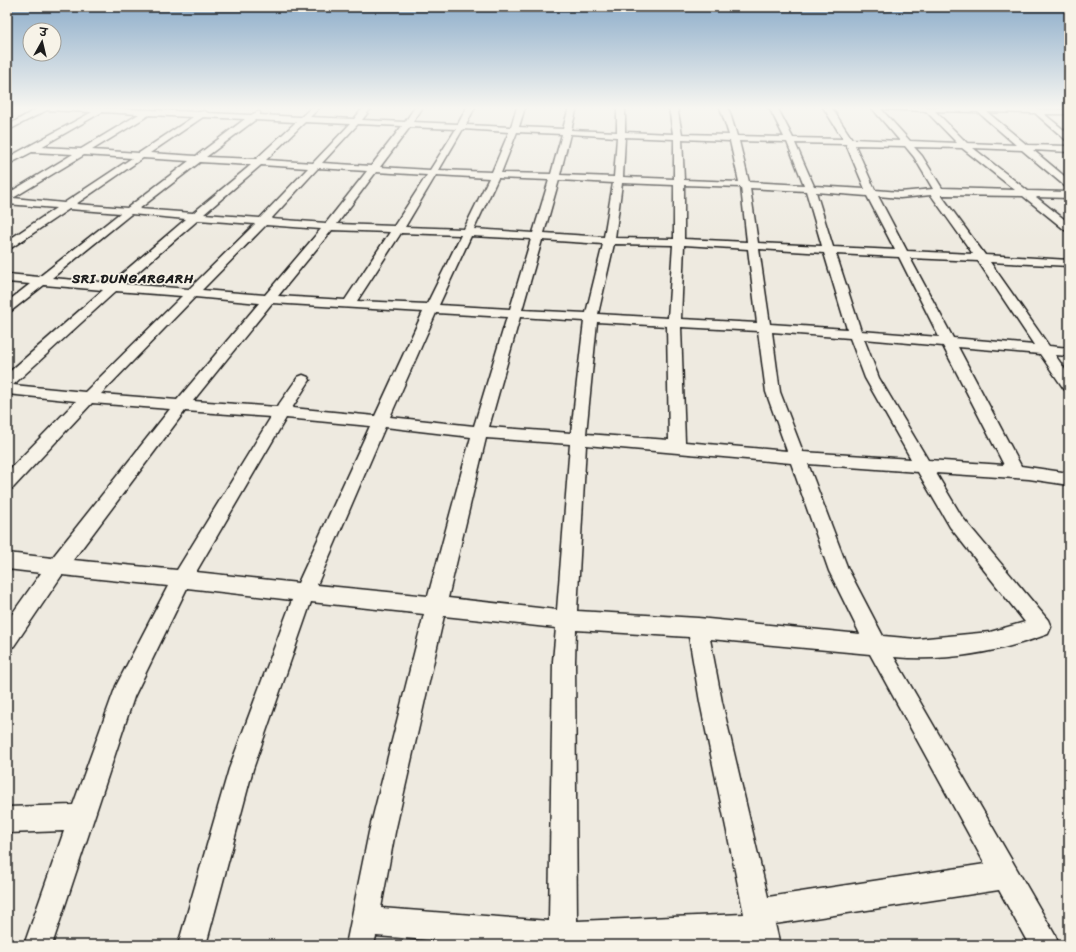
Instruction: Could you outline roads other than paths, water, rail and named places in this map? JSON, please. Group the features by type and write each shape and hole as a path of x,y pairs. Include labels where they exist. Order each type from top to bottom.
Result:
{"street":[{"path":"7,162 27,151"},
{"path":"7,198 85,151"},
{"path":"92,151 434,172 745,185 900,195 937,192 1069,194"},
{"path":"7,246 149,151"},
{"path":"7,308 129,211 209,151"},
{"path":"7,382 113,287 270,151"},
{"path":"7,484 89,397 263,222 328,151"},
{"path":"7,639 57,566 182,404 329,226 387,151"},
{"path":"349,304 446,151"},
{"path":"192,945 241,769 310,577 382,422 431,309 505,151"},
{"path":"562,151 480,432 436,606 382,832 363,933 563,940 761,928 1005,875"},
{"path":"563,940 564,669 578,439 590,318 609,241 618,180 620,151"},
{"path":"677,447 674,323 679,242 678,151"},
{"path":"737,151 745,185 773,392 796,458 839,570 888,667 1045,945"},
{"path":"7,561 567,620 698,628 917,649 983,642 1041,627 956,522 872,378 855,334 810,189 795,151"},
{"path":"854,151 872,193 1016,472"},
{"path":"913,151 918,156 937,192 1069,386"},
{"path":"973,151 1069,228"},
{"path":"1031,151 1069,185"},
{"path":"7,201 329,226 468,232 609,241 679,242 983,260 1065,263 1069,273"},
{"path":"7,278 268,300 764,328 1069,352"},
{"path":"38,945 124,694 182,579 282,412 303,380"},
{"path":"7,389 282,412 480,432 677,447 796,458 1016,472 1069,479"},
{"path":"698,628 711,702 761,928"},
{"path":"7,820 82,818"}],"district":[{"name":"SRI DUNGARGARH","path":"133,278"}]}
